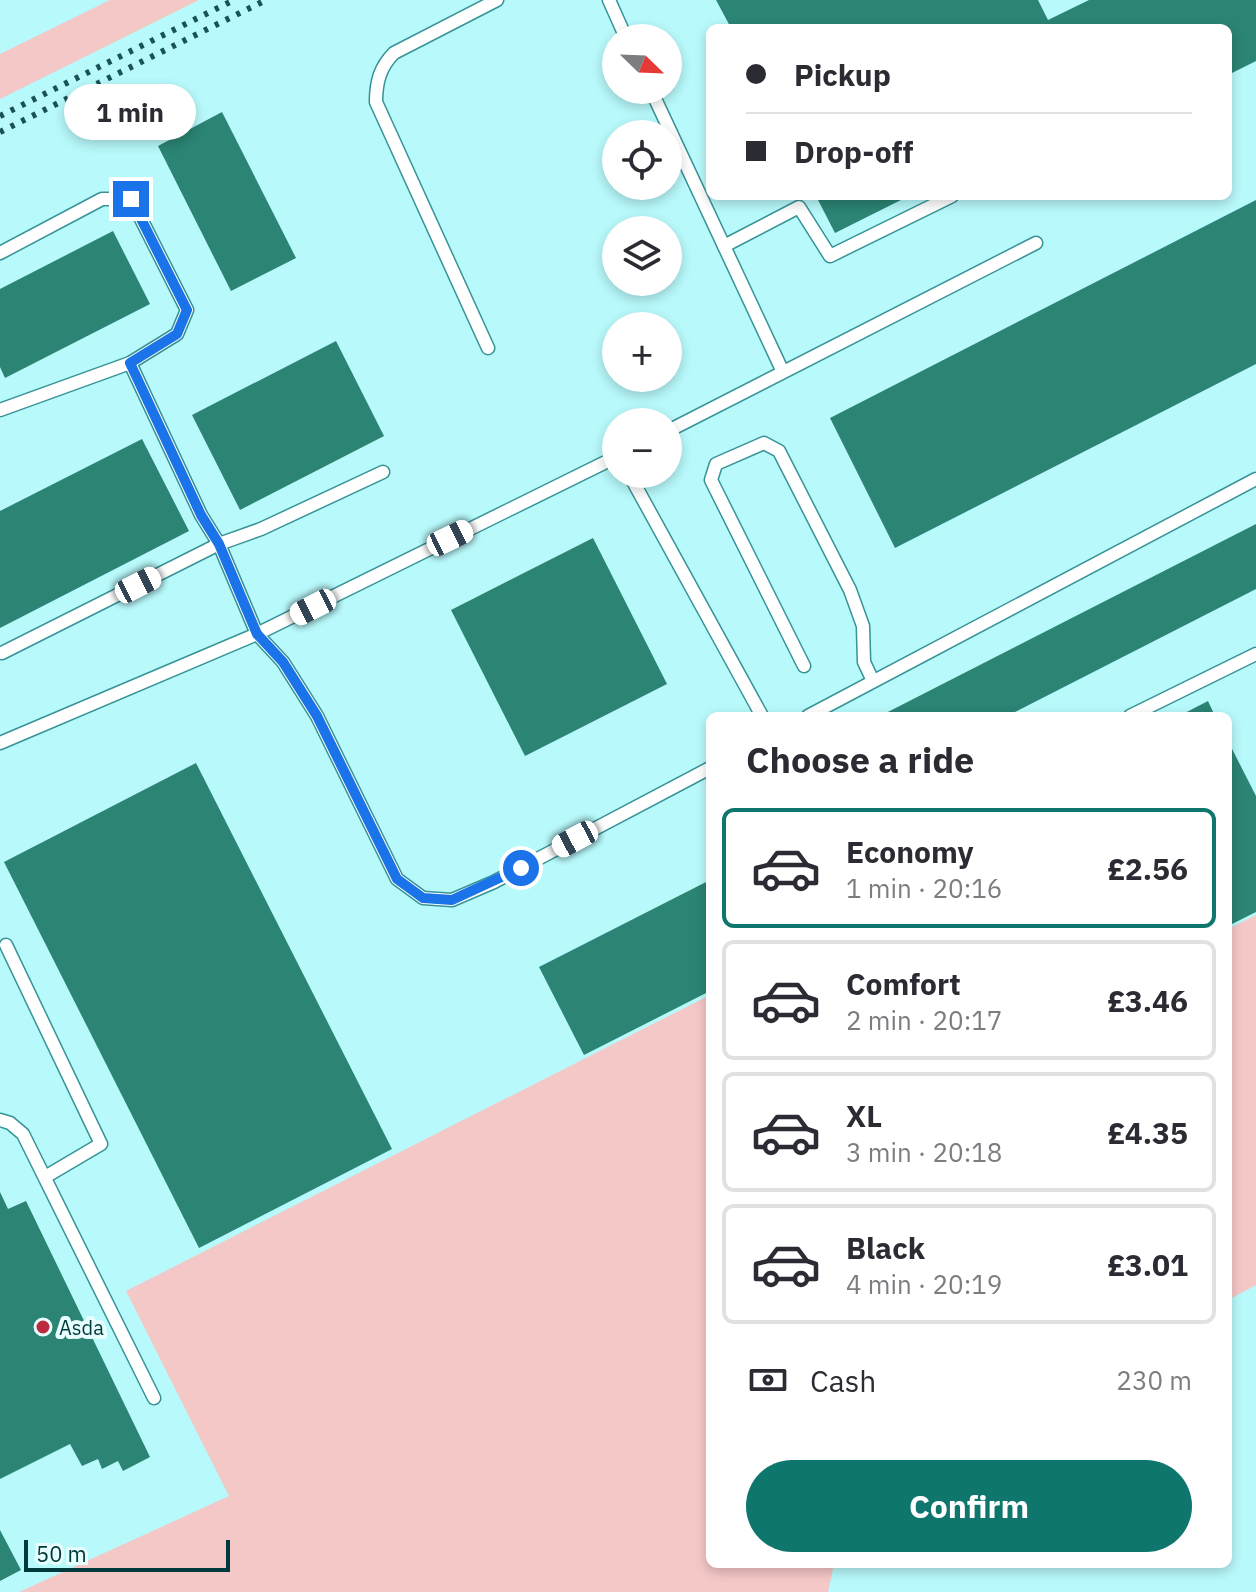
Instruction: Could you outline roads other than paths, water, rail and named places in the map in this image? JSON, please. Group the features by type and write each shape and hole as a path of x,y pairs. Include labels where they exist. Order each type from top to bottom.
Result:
{"lane":[{"path":"488,348 376,102 376,85 384,63 394,53 497,0"},
{"path":"609,0 620,24"},
{"path":"658,104 782,370"},
{"path":"0,253 102,199 131,199 187,310 177,334 130,363 0,410"},
{"path":"724,246 799,207 830,256 944,200"},
{"path":"682,424 1036,243"},
{"path":"130,363 201,515 219,544 257,634 283,662 317,716 397,879 423,898 452,900 494,882 706,770"},
{"path":"804,666 711,480 716,464 764,443 779,451 850,590 863,626 864,662 873,681"},
{"path":"0,743 257,634 602,464"},
{"path":"2,653 219,544 261,529 383,472"},
{"path":"815,712 1256,479"},
{"path":"637,488 760,712"},
{"path":"1138,712 1256,654"},
{"path":"6,945 101,1144 45,1177"},
{"path":"0,1120 10,1123 23,1134 154,1398"}],"railway":[{"path":"0,116 234,0"},
{"path":"0,132 266,0"}],"place":[{"name":"Asda","path":"43,1327"}]}
